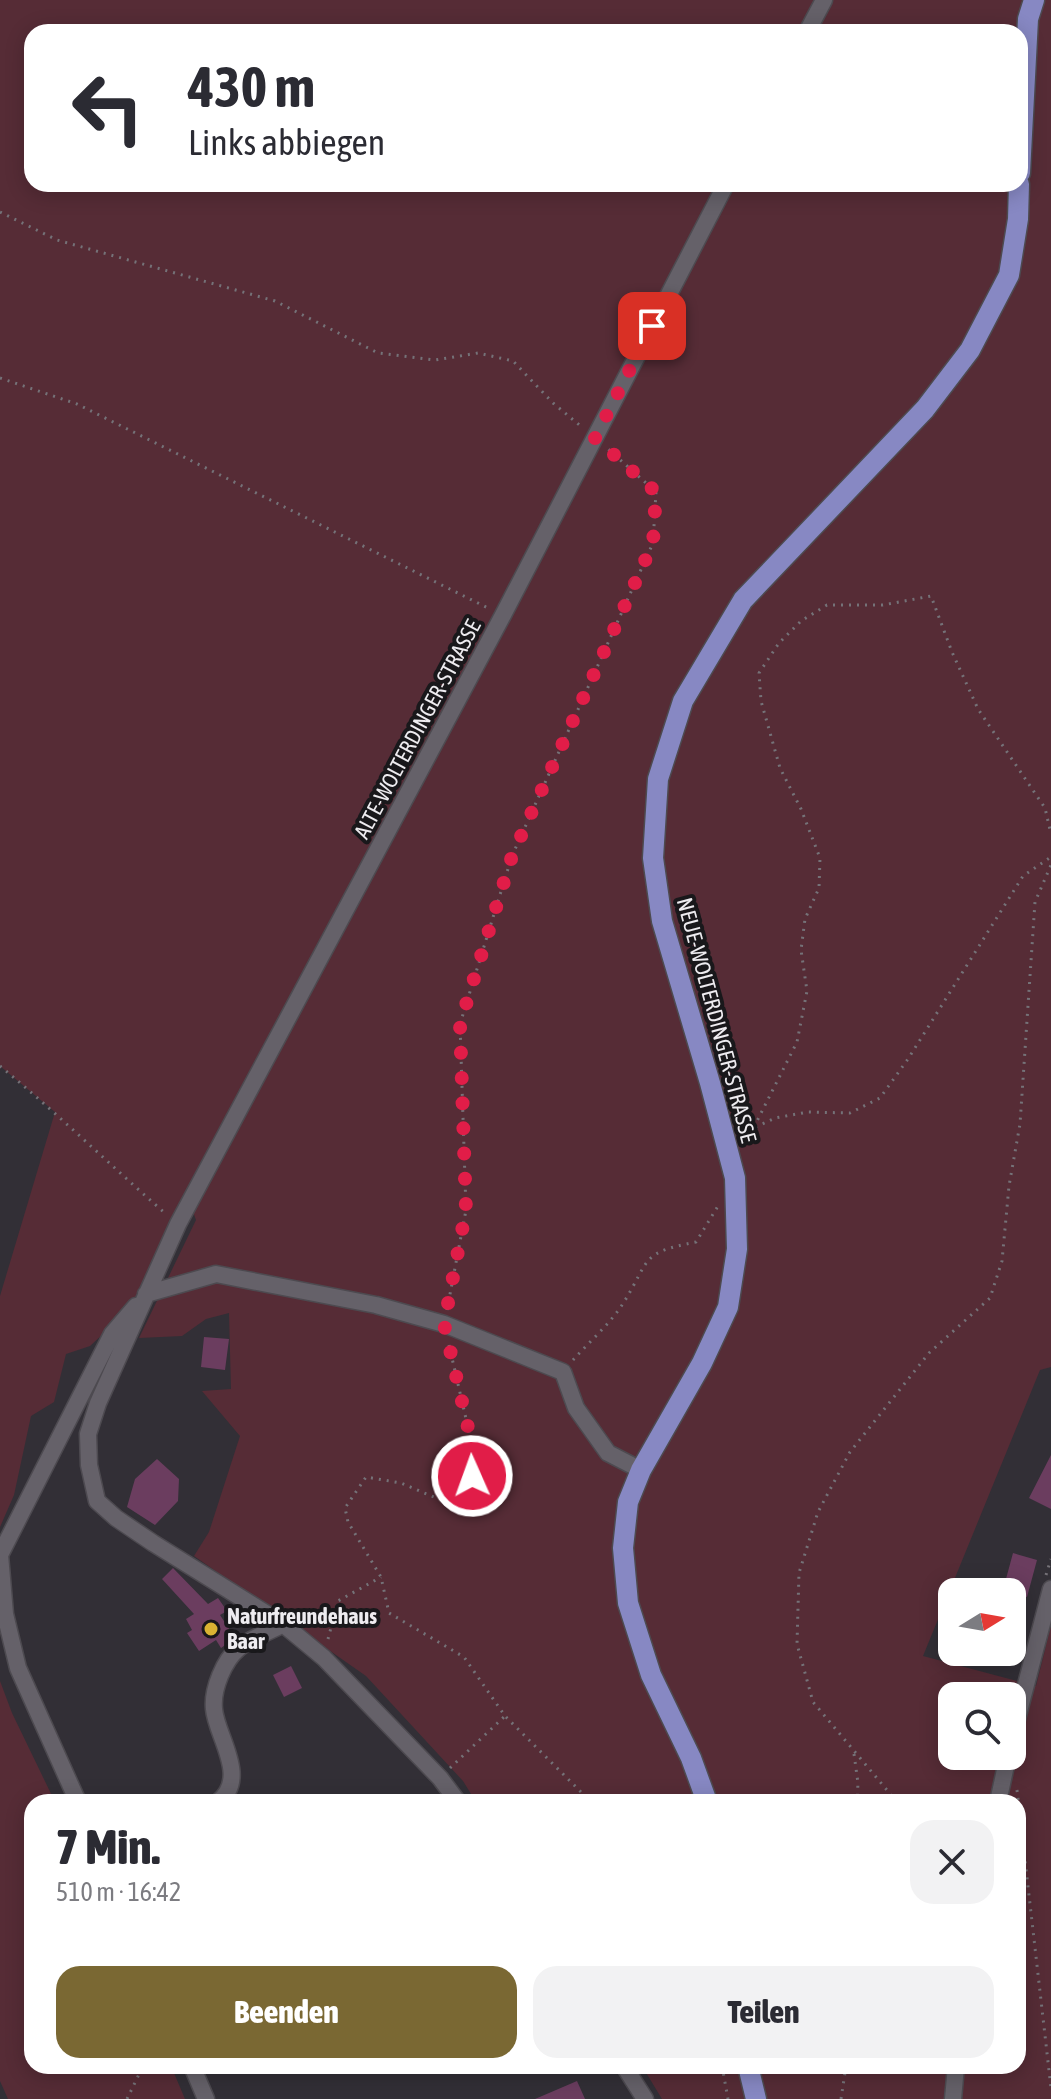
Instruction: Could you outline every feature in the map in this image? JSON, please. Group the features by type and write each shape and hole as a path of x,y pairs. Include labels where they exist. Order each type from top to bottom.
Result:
{"main road":[{"path":"1028,24 1034,0"},
{"name":"NEUE-WOLTERDINGER-STRASSE","path":"704,1794 691,1758 651,1675 628,1603 623,1548 628,1502 641,1470 702,1363 728,1307 737,1249 735,1178 662,921 653,858 658,779 683,701 743,600 925,409 970,350 1009,275 1019,192"},
{"path":"750,2074 756,2099"}],"street":[{"path":"811,24 824,0"},
{"name":"ALTE-WOLTERDINGER-STRASSE","path":"452,1794 324,1658 283,1624 153,1543 97,1501 89,1465 88,1434 178,1224 503,615 722,192"},
{"path":"146,1294 216,1274 376,1305 444,1324 563,1372 576,1408 608,1453 641,1470"},
{"name":"ALTE-WOLTERDINGER-STRASSE","path":"74,1794 18,1668 5,1614 0,1555 112,1334 146,1294"},
{"path":"1026,1685 1051,1589"},
{"path":"224,1794 231,1778 230,1755 214,1709 218,1682 227,1661 240,1647 283,1624"},
{"path":"1000,1794 1005,1770"},
{"path":"195,2074 206,2099"},
{"path":"629,2074 645,2099"},
{"path":"953,2099 955,2074"}],"path":[{"path":"0,212 57,240 275,301 378,353 435,360 478,353 513,361 553,403 656,492 653,543 512,856 460,1024 466,1210 444,1324 470,1436 472,1476 464,1494 436,1498 401,1483 366,1477 345,1508 348,1522 381,1577 389,1613 464,1657 505,1716 583,1794"},
{"path":"0,378 77,404 503,615"},
{"path":"754,1127 797,1042 807,991 801,950 805,919 819,888 820,858 801,809 780,768 761,701 759,673 779,643 801,621 827,605 883,605 931,596 978,709 1045,808 1051,834"},
{"path":"726,1142 775,1118 808,1112 850,1113 880,1098 908,1059 1023,876 1051,857"},
{"path":"890,1794 813,1702 797,1644 799,1573 818,1512 850,1452 929,1353 990,1298 1002,1261 1009,1186 1020,1124 1035,902 1051,865"},
{"path":"0,1066 178,1224"},
{"path":"563,1372 622,1304 645,1261 665,1248 696,1242 720,1204"},
{"path":"324,1658 338,1601 381,1577"},
{"path":"440,1778 505,1716"},
{"path":"854,1752 857,1794"},
{"path":"1017,1789 1018,1794"},
{"path":"1026,1868 1051,2088"},
{"path":"127,2099 139,2074"},
{"path":"723,2074 728,2099"},
{"path":"841,2099 845,2074"}],"shaded area":[{"path":"0,0 1051,0 1051,1367 1040,1370 955,1578 938,1578 938,1619 923,1656 938,1660 938,1666 961,1666 1021,1682 938,1682 938,1770 1026,1770 1026,1683 1036,1686 1051,1625 1051,2099 662,2099 647,2074 1026,2074 1026,1794 471,1794 463,1781 366,1676 194,1556 209,1532 240,1436 202,1391 231,1389 229,1313 206,1319 182,1336 139,1338 196,1220 190,1203 146,1294 90,1346 66,1354 54,1402 31,1416 14,1495 0,1527 0,1296 55,1112 0,1066"},
{"path":"0,1681 51,1794 24,1794 24,2074 174,2074 185,2099 8,2099 0,2081"}],"building":[{"path":"204,1337 229,1339 225,1370 201,1367"},
{"path":"1051,1455 1051,1509 1029,1498"},
{"path":"157,1459 179,1479 178,1501 155,1525 127,1507 135,1479"},
{"path":"1013,1553 1037,1560 1027,1597 1026,1578 1006,1578"},
{"path":"173,1568 208,1604 218,1598 227,1611 220,1615 235,1638 221,1648 216,1640 199,1651 187,1633 192,1630 186,1619 194,1614 162,1579"},
{"path":"291,1666 302,1688 284,1697 273,1675"},
{"path":"577,2081 585,2099 535,2099"}],"place":[{"name":"Naturfreundehaus Baar","path":"211,1629"}],"route":[{"path":"472,1476 465,1407 444,1324 466,1210 460,1024 512,856 653,543 656,492 595,438 652,326"}]}
